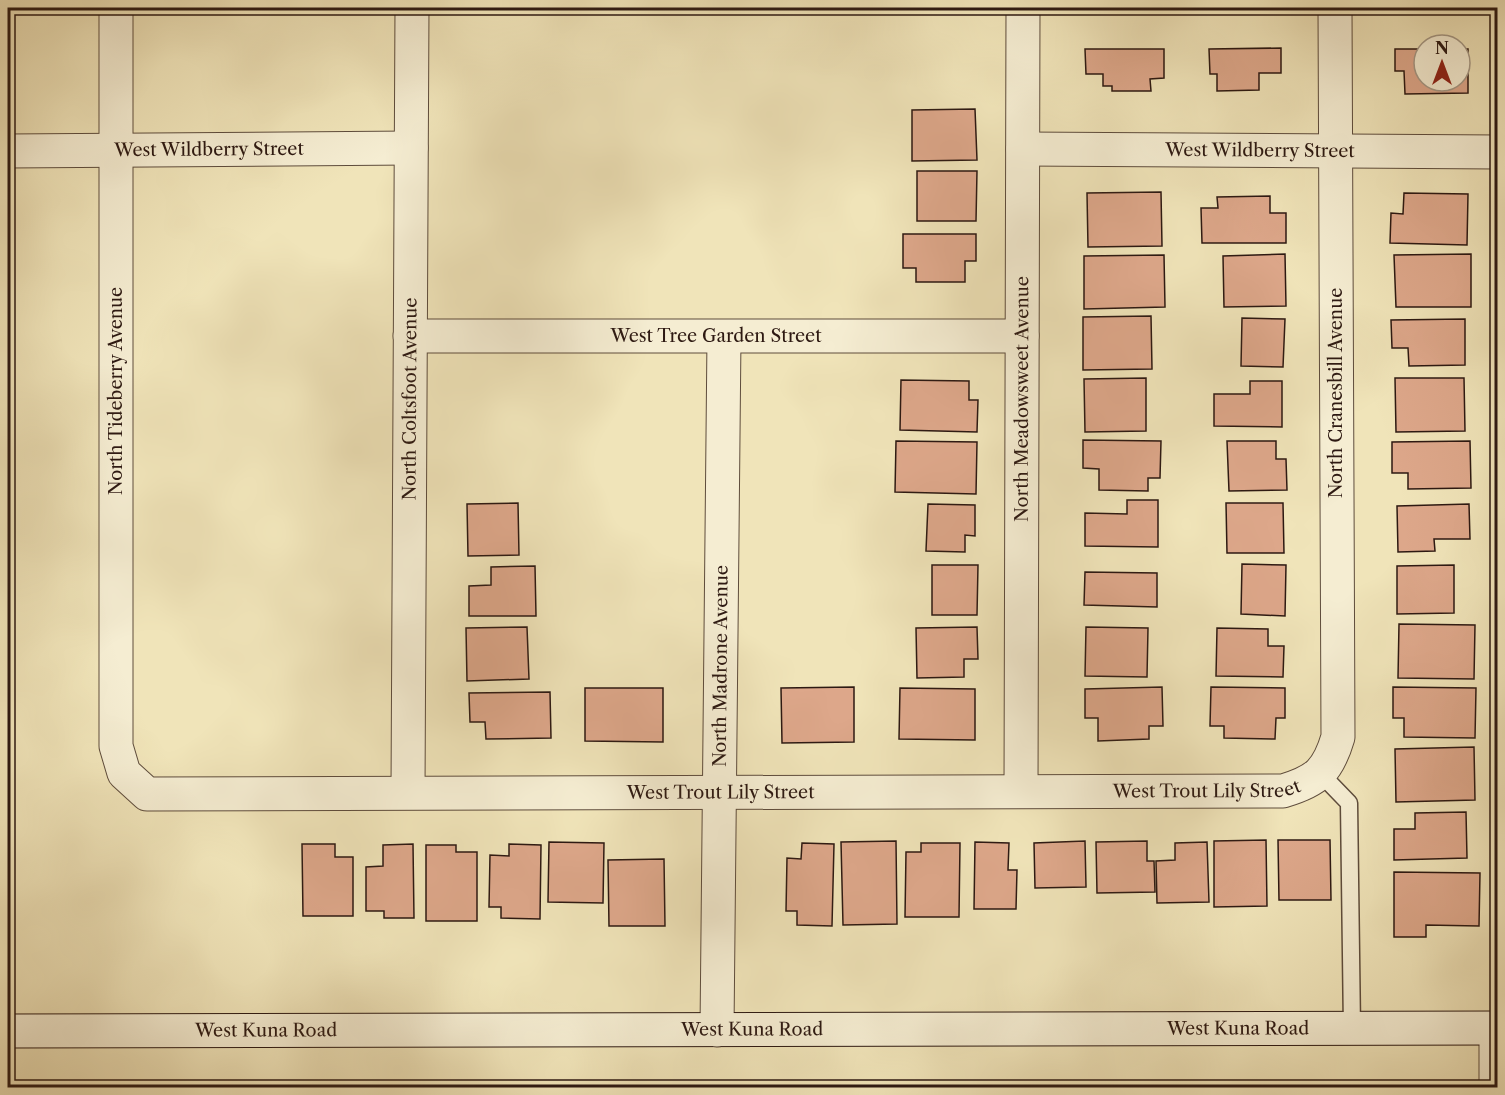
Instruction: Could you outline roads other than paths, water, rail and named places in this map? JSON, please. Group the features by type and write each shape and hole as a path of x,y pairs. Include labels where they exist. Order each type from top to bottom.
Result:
{"street":[{"name":"North Tideberry Avenue","path":"116,8 116,746 124,773"},
{"name":"North Coltsfoot Avenue","path":"408,791 412,8"},
{"name":"North Meadowsweet Avenue","path":"1021,790 1023,8"},
{"name":"North Cranesbill Avenue","path":"1321,774 1332,757 1338,736 1335,8"},
{"name":"West Wildberry Street","path":"8,151 411,148"},
{"name":"West Wildberry Street","path":"1023,149 1497,152"},
{"name":"West Tree Garden Street","path":"410,336 1022,336"},
{"name":"North Madrone Avenue","path":"717,1030 724,337"},
{"name":"West Trout Lily Street","path":"124,773 147,794 408,791 1283,790 1303,785 1321,774"},
{"name":"West Kuna Road","path":"8,1031 1496,1028"},
{"path":"1496,1028 1496,1088"}],"lane":[{"path":"1321,774 1349,803 1352,1029"}]}
